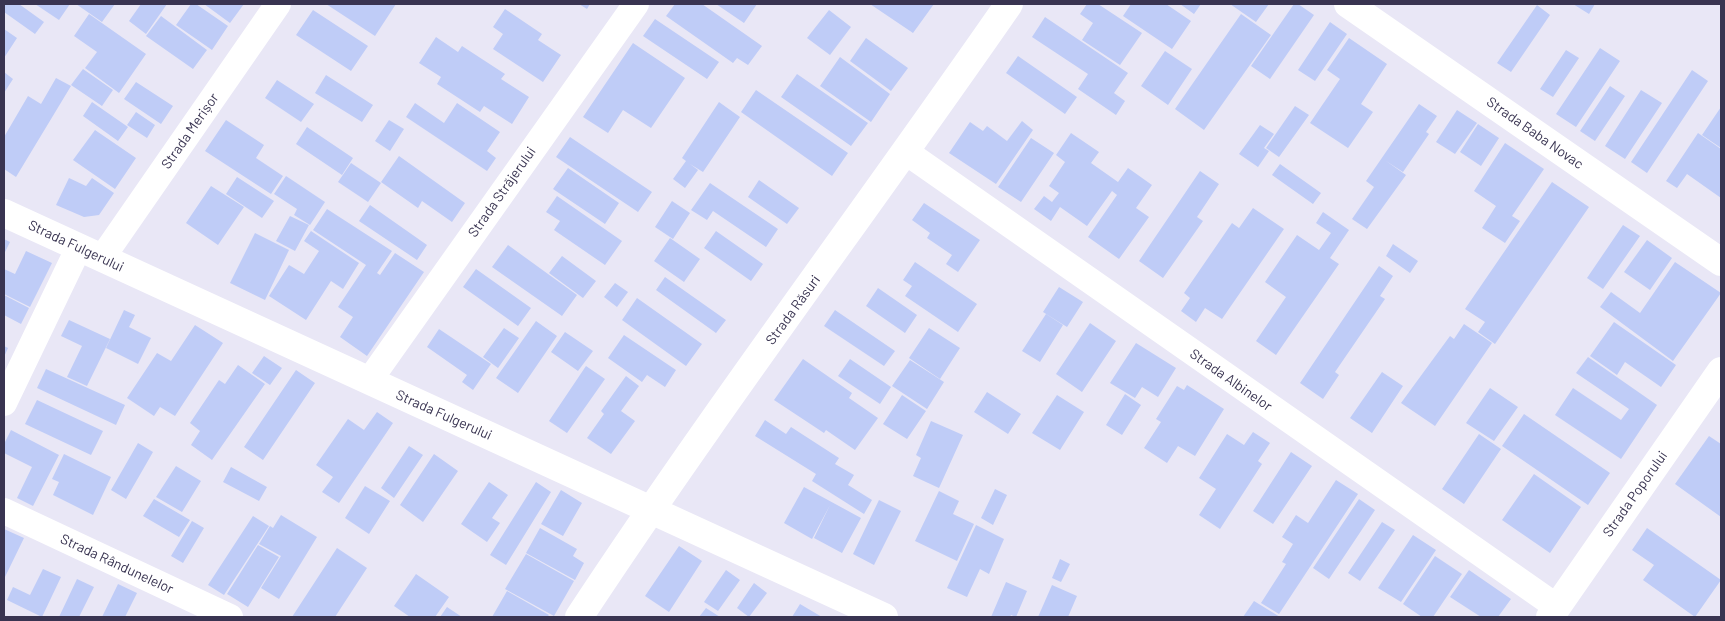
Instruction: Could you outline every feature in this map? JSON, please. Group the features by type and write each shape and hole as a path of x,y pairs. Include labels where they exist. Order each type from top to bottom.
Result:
{"street":[{"name":"Strada Merișor","path":"4,403 91,253 278,4"},
{"name":"Strada Străjerului","path":"369,381 636,4"},
{"name":"Strada Răsuri","path":"579,617 650,508 906,152 1009,4"},
{"name":"Strada Baba Novac","path":"1348,4 1721,262"},
{"name":"Strada Albinelor","path":"906,152 1553,612"},
{"name":"Strada Fulgerului","path":"4,213 884,617"},
{"name":"Strada Poporului","path":"1553,612 1721,370"},
{"name":"Strada Rândunelelor","path":"4,511 230,617"}],"building":[{"path":"4,4 19,4 44,22 35,34 4,12"},
{"path":"35,4 70,4 59,20"},
{"path":"76,4 115,4 102,22"},
{"path":"141,4 167,4 146,34 129,21"},
{"path":"191,4 196,4 228,26 212,50 176,25"},
{"path":"204,4 244,4 230,23"},
{"path":"326,4 396,4 375,36"},
{"path":"579,4 590,4 587,9"},
{"path":"675,4 702,4 762,46 748,65 737,58 733,63 666,16"},
{"path":"716,4 757,4 744,23"},
{"path":"870,4 934,4 913,33"},
{"path":"1087,4 1098,4 1142,33 1120,65 1082,40 1093,23 1080,14"},
{"path":"1131,4 1166,4 1191,21 1172,49 1123,16"},
{"path":"1180,4 1201,4 1194,14"},
{"path":"1230,4 1269,4 1256,22"},
{"path":"1294,4 1298,4 1314,15 1270,79 1251,66"},
{"path":"1573,4 1595,4 1589,14"},
{"path":"1537,5 1550,15 1511,72 1497,63"},
{"path":"505,9 542,34 538,40 561,55 543,82 493,49 503,34 493,27"},
{"path":"313,10 368,46 351,71 296,35"},
{"path":"829,10 851,27 830,55 807,38"},
{"path":"89,14 146,54 119,93 85,68 97,52 74,36"},
{"path":"1241,14 1271,35 1204,130 1175,109"},
{"path":"161,16 207,50 193,69 146,36"},
{"path":"1045,17 1128,73 1114,93 1125,101 1116,115 1078,89 1088,74 1032,37"},
{"path":"655,19 719,62 707,79 643,36"},
{"path":"1330,22 1347,34 1315,81 1298,70"},
{"path":"4,29 17,38 4,58"},
{"path":"436,37 458,52 462,46 505,74 501,79 529,97 512,124 484,106 480,112 437,84 441,77 419,63"},
{"path":"866,38 908,68 891,91 850,61"},
{"path":"1349,38 1387,64 1361,104 1373,112 1348,148 1310,123 1340,79 1327,70"},
{"path":"633,43 685,78 651,128 623,110 608,133 583,117"},
{"path":"1600,48 1620,61 1576,127 1556,114"},
{"path":"1566,50 1579,58 1553,97 1540,89"},
{"path":"1165,51 1192,69 1168,105 1141,86"},
{"path":"1018,56 1077,97 1065,114 1006,73"},
{"path":"840,57 890,94 871,122 820,86"},
{"path":"83,69 113,90 102,106 71,85"},
{"path":"1692,70 1708,81 1647,173 1631,162"},
{"path":"4,72 13,79 4,93"},
{"path":"797,74 868,123 851,146 781,97"},
{"path":"326,75 373,105 362,122 315,93"},
{"path":"56,78 71,86 16,177 4,169 4,137 28,96 41,104"},
{"path":"277,80 314,104 301,122 265,98"},
{"path":"136,82 173,106 161,124 124,99"},
{"path":"1610,86 1625,96 1595,141 1580,131"},
{"path":"756,90 848,153 832,176 741,112"},
{"path":"1641,90 1662,103 1625,159 1605,146"},
{"path":"92,102 128,127 118,141 83,116"},
{"path":"719,102 740,117 703,172 690,164 698,170 685,188 673,179 686,161 682,158"},
{"path":"415,103 444,123 457,103 500,132 487,151 496,158 487,171 406,117"},
{"path":"1419,104 1437,116 1426,132 1429,134 1403,172 1386,161 1406,175 1367,229 1352,219 1374,187 1366,181"},
{"path":"1295,106 1309,115 1279,157 1266,148"},
{"path":"1721,107 1721,148 1702,135"},
{"path":"1457,110 1477,123 1455,154 1436,142"},
{"path":"136,112 155,125 147,138 127,125"},
{"path":"226,120 264,145 256,158 283,176 271,194 205,151"},
{"path":"389,120 404,129 390,151 375,141"},
{"path":"1022,121 1033,130 996,184 949,153 970,122 983,131 987,126 1007,141"},
{"path":"1478,124 1499,138 1481,166 1460,152"},
{"path":"1260,125 1274,134 1264,148 1269,151 1258,167 1239,154"},
{"path":"307,127 353,158 342,175 296,144"},
{"path":"95,130 136,158 115,189 73,160"},
{"path":"1071,133 1099,152 1091,163 1118,182 1128,168 1152,185 1136,208 1149,217 1119,259 1088,237 1117,195 1112,191 1087,226 1060,207 1051,221 1034,209 1044,196 1052,202 1059,193 1049,186 1065,162 1056,155"},
{"path":"1698,133 1721,149 1721,198 1687,174 1677,188 1666,181"},
{"path":"570,137 652,192 638,212 556,157"},
{"path":"1031,138 1054,153 1021,202 998,187"},
{"path":"1505,143 1544,169 1512,216 1520,221 1505,243 1482,228 1496,206 1474,191"},
{"path":"399,156 465,203 452,222 422,201 418,208 381,182"},
{"path":"351,163 381,183 368,202 338,182"},
{"path":"1280,164 1321,193 1313,204 1272,175"},
{"path":"568,168 619,203 605,224 553,189"},
{"path":"1200,171 1219,184 1197,217 1203,221 1163,278 1139,261"},
{"path":"286,176 325,202 310,225 294,215 297,209 274,194"},
{"path":"237,177 274,201 262,218 226,194"},
{"path":"69,178 86,186 92,178 114,193 99,215 84,217 56,205"},
{"path":"759,180 799,208 787,224 748,197"},
{"path":"1552,182 1589,207 1495,344 1478,332 1485,322 1465,309"},
{"path":"710,183 778,229 766,247 713,211 707,220 691,210"},
{"path":"211,186 244,207 218,245 186,223"},
{"path":"557,196 622,241 605,265 554,230 560,221 546,212"},
{"path":"672,201 690,213 673,239 655,227"},
{"path":"924,203 980,240 958,272 946,264 952,255 927,238 930,233 912,220"},
{"path":"370,205 427,245 417,260 359,221"},
{"path":"1253,208 1284,229 1222,319 1205,308 1196,322 1181,311 1190,298 1184,293 1232,223 1239,228"},
{"path":"327,209 392,251 377,273 380,275 395,253 424,272 367,356 340,337 353,317 338,307 366,265 313,230"},
{"path":"1323,212 1349,230 1330,258 1339,264 1276,355 1256,341 1286,297 1265,282 1297,235 1319,250 1331,233 1316,223"},
{"path":"290,216 309,225 295,251 276,241"},
{"path":"1623,225 1640,236 1603,289 1587,278"},
{"path":"311,231 359,263 343,289 331,281 306,320 269,296 289,265 304,274 319,251 304,241"},
{"path":"716,231 763,264 751,281 704,248"},
{"path":"255,233 289,250 265,300 230,283"},
{"path":"670,238 700,259 684,282 654,261"},
{"path":"4,239 10,242 4,254"},
{"path":"1647,240 1672,258 1650,290 1624,272"},
{"path":"1393,244 1418,261 1410,273 1386,256"},
{"path":"508,245 577,295 562,316 492,267"},
{"path":"26,251 52,263 30,307 4,294 4,269 15,274"},
{"path":"562,256 596,281 583,298 549,273"},
{"path":"915,262 977,304 958,332 905,296 912,286 903,280"},
{"path":"1675,262 1721,293 1673,361 1600,307 1611,292 1640,313"},
{"path":"1379,266 1393,276 1380,296 1385,299 1335,372 1339,375 1323,399 1300,383"},
{"path":"476,269 531,308 518,326 463,287"},
{"path":"665,277 726,320 716,333 656,290"},
{"path":"615,283 628,292 617,307 604,297"},
{"path":"1059,287 1083,302 1067,327 1043,312"},
{"path":"878,288 917,315 905,333 866,306"},
{"path":"4,295 29,308 21,324 4,315"},
{"path":"637,298 702,344 686,366 622,320"},
{"path":"124,310 135,315 129,327 151,338 138,364 106,348"},
{"path":"835,310 895,351 884,366 824,326"},
{"path":"1046,314 1063,325 1040,362 1022,351"},
{"path":"69,320 110,339 87,386 67,377 82,346 61,336"},
{"path":"536,321 557,336 518,393 496,378"},
{"path":"1614,322 1676,365 1661,387 1625,362 1617,375 1590,356"},
{"path":"1090,323 1116,341 1082,392 1056,374"},
{"path":"1464,324 1492,343 1435,426 1401,403 1450,336 1454,339"},
{"path":"195,325 223,343 175,416 160,407 154,416 127,398 157,353 171,361"},
{"path":"504,328 519,338 498,368 483,357"},
{"path":"929,328 960,348 940,379 909,358"},
{"path":"439,329 491,364 473,390 462,382 467,375 427,347"},
{"path":"565,332 593,351 578,371 551,352"},
{"path":"624,335 676,370 665,387 647,375 642,382 608,358"},
{"path":"1136,343 1176,368 1158,397 1142,387 1135,398 1110,383"},
{"path":"4,346 8,348 4,357"},
{"path":"264,356 282,368 270,385 252,373"},
{"path":"1588,357 1657,405 1621,459 1555,415 1573,388 1621,420 1629,409 1576,373"},
{"path":"803,359 852,393 849,398 878,418 855,450 826,430 824,433 774,400"},
{"path":"850,359 891,387 880,404 838,376"},
{"path":"910,360 944,382 927,409 892,386"},
{"path":"238,365 265,384 212,460 191,445 200,431 190,423 219,380 225,384"},
{"path":"586,366 605,379 567,433 549,421"},
{"path":"46,369 125,405 116,425 37,388"},
{"path":"296,370 315,383 263,460 244,447"},
{"path":"1382,372 1403,386 1372,433 1350,418"},
{"path":"626,376 639,386 621,411 635,421 611,454 587,438 604,414 601,411"},
{"path":"1187,385 1224,409 1195,456 1178,446 1167,463 1144,448 1161,422 1156,419 1177,386 1184,390"},
{"path":"1490,388 1518,407 1494,441 1466,423"},
{"path":"987,392 1021,414 1008,434 974,412"},
{"path":"1125,394 1141,405 1122,435 1106,425"},
{"path":"902,395 926,411 907,439 883,424"},
{"path":"1057,395 1084,412 1060,450 1032,433"},
{"path":"37,400 103,431 91,455 25,424"},
{"path":"377,412 393,423 339,503 322,492 333,477 316,465 348,419 364,430"},
{"path":"1524,414 1610,473 1588,505 1502,446"},
{"path":"765,420 786,434 791,427 839,458 835,464 854,475 848,485 872,500 864,514 812,481 816,474 755,436"},
{"path":"931,421 963,435 939,488 913,476 921,458 916,455"},
{"path":"11,430 59,455 33,506 17,498 32,467 4,453 4,444"},
{"path":"1253,432 1270,443 1258,461 1262,464 1220,529 1199,515 1216,489 1199,478 1227,434 1244,445"},
{"path":"1479,434 1501,449 1464,504 1442,489"},
{"path":"1709,436 1721,444 1721,517 1675,484"},
{"path":"138,443 153,452 126,499 111,490"},
{"path":"409,446 423,455 394,498 381,488"},
{"path":"1291,452 1312,466 1273,524 1253,511"},
{"path":"64,454 111,477 93,515 53,495 59,482 52,479"},
{"path":"434,454 458,471 423,522 400,505"},
{"path":"176,466 201,481 182,512 156,497"},
{"path":"231,467 267,487 259,501 223,482"},
{"path":"1534,474 1581,507 1550,553 1502,520"},
{"path":"1336,480 1358,494 1279,614 1261,603 1286,564 1282,562 1293,544 1282,537 1296,515 1308,523"},
{"path":"489,482 508,495 492,518 500,523 487,542 461,524"},
{"path":"536,482 551,492 506,565 490,555"},
{"path":"365,486 390,501 369,534 345,518"},
{"path":"804,487 861,518 842,553 814,538 830,505 812,539 784,523"},
{"path":"995,489 1007,495 993,525 981,518"},
{"path":"561,490 582,503 563,536 541,524"},
{"path":"939,491 959,501 953,514 974,524 957,561 915,541"},
{"path":"154,499 190,520 179,537 143,516"},
{"path":"1359,499 1375,510 1329,579 1313,568"},
{"path":"879,500 901,511 874,565 853,554"},
{"path":"281,515 317,537 279,599 261,588 281,556 259,544 270,526 273,528"},
{"path":"253,516 269,526 224,595 208,585"},
{"path":"192,521 204,528 183,563 171,556"},
{"path":"1382,522 1395,530 1360,581 1348,573"},
{"path":"976,525 1004,539 989,574 980,569 967,597 947,588"},
{"path":"540,528 577,549 573,556 584,563 575,580 526,553"},
{"path":"1647,528 1721,580 1695,617 1643,580 1654,565 1632,550"},
{"path":"4,529 24,538 5,577 4,576"},
{"path":"1413,535 1436,550 1401,602 1378,588"},
{"path":"258,545 279,557 248,607 227,594"},
{"path":"679,546 702,561 669,612 645,596"},
{"path":"337,548 367,568 335,617 292,617"},
{"path":"526,554 574,581 554,616 505,589"},
{"path":"1435,556 1462,574 1433,617 1422,617 1403,604"},
{"path":"1060,559 1070,564 1061,582 1052,578"},
{"path":"43,569 61,577 42,617 7,600 13,587 30,595"},
{"path":"726,570 740,580 718,611 704,602"},
{"path":"1469,570 1511,599 1498,617 1481,617 1450,597"},
{"path":"416,574 449,597 435,617 410,617 394,606"},
{"path":"77,579 94,587 79,617 59,617"},
{"path":"1006,582 1027,591 1016,617 1011,615 1010,617 991,617"},
{"path":"754,583 767,593 749,617 737,608"},
{"path":"118,584 137,593 125,617 102,617"},
{"path":"1052,585 1077,596 1068,617 1038,617"},
{"path":"507,591 549,615 547,617 492,617"},
{"path":"1254,601 1280,617 1243,617"},
{"path":"800,604 822,617 792,617"},
{"path":"447,607 462,617 440,617"},
{"path":"706,608 720,617 699,617"}]}
